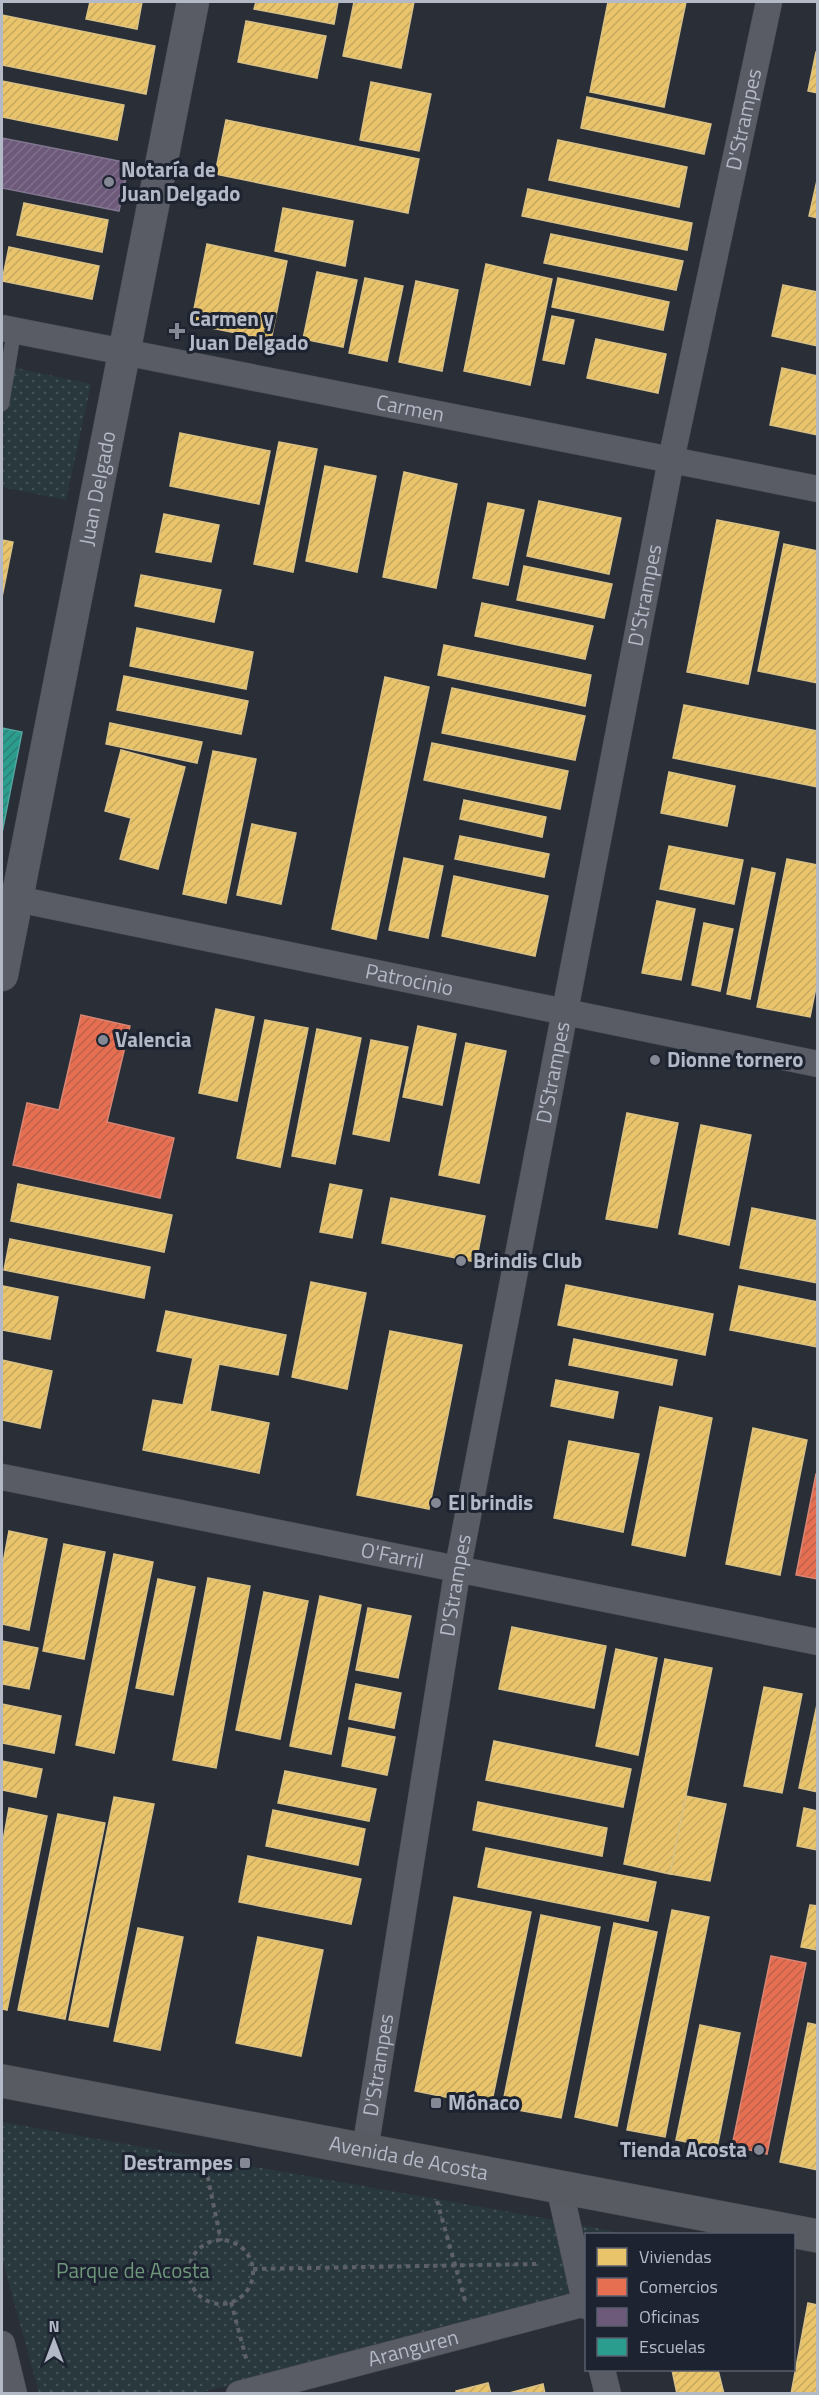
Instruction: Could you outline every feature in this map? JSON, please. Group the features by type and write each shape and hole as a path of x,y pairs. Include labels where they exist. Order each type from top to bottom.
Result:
{"main road":[{"name":"Avenida de Acosta","path":"2,2081 818,2235"}],"street":[{"name":"Juan Delgado","path":"2,975 9,898 123,352 193,2"},
{"name":"D'Strampes","path":"365,2150 458,1568 671,460 770,2"},
{"name":"Carmen","path":"8,329 818,489"},
{"name":"Patrocinio","path":"9,898 818,1064"},
{"name":"O'Farril","path":"2,1477 818,1641"},
{"path":"559,2186 585,2300"},
{"path":"795,2250 818,2243"},
{"name":"Aranguren","path":"239,2394 585,2304"},
{"path":"2,2344 14,2394"},
{"path":"602,2371 608,2394"}],"lane":[{"path":"2,404 8,329"}],"path":[{"path":"204,2158 221,2241"},
{"path":"437,2201 468,2314"},
{"path":"221,2241 229,2241 243,2248 252,2261 253,2280 248,2290 231,2302 216,2303 202,2297 192,2285 189,2271 191,2261 203,2246 221,2241"},
{"path":"253,2269 536,2264"},
{"path":"68,2277 189,2271"},
{"path":"231,2302 249,2369"}],"green space":[{"path":"2,365 91,384 66,500 2,487"},
{"name":"Parque de Acosta","path":"2,2122 621,2233 585,2233 585,2296 198,2393 39,2393 2,2258"}],"building: Viviendas":[{"path":"90,2 142,2 137,29 86,19"},
{"path":"256,2 338,2 334,24 254,9"},
{"path":"354,2 414,2 401,68 343,56"},
{"path":"608,2 686,2 664,107 590,92"},
{"path":"2,15 155,46 146,94 2,65"},
{"path":"246,21 326,36 317,78 238,62"},
{"path":"816,52 818,52 818,93 808,91"},
{"path":"2,81 124,105 117,140 2,117"},
{"path":"371,82 431,94 419,151 360,140"},
{"path":"587,97 711,124 704,154 581,128"},
{"path":"226,120 419,159 408,213 215,174"},
{"path":"558,140 687,167 679,207 549,180"},
{"path":"818,176 818,218 809,216"},
{"path":"528,189 692,223 687,250 522,216"},
{"path":"24,203 108,220 102,252 17,235"},
{"path":"283,208 353,221 345,266 275,251"},
{"path":"551,234 683,261 676,290 544,263"},
{"path":"207,244 287,261 271,340 191,324"},
{"path":"9,247 99,266 92,299 2,281"},
{"path":"486,264 552,279 530,385 464,371"},
{"path":"317,272 357,280 343,347 303,339"},
{"path":"365,278 403,286 387,361 349,353"},
{"path":"558,278 669,302 663,330 552,307"},
{"path":"416,281 458,290 442,371 399,362"},
{"path":"783,285 818,292 818,346 772,336"},
{"path":"552,316 574,320 564,364 543,360"},
{"path":"596,339 666,354 658,393 587,378"},
{"path":"782,368 818,376 818,435 770,425"},
{"path":"180,433 270,451 259,504 170,486"},
{"path":"279,442 317,449 293,572 254,564"},
{"path":"325,466 376,476 357,572 306,561"},
{"path":"404,472 457,484 436,588 383,577"},
{"path":"539,501 621,518 609,574 527,556"},
{"path":"488,503 524,510 508,585 473,578"},
{"path":"164,514 219,525 211,562 156,552"},
{"path":"717,520 779,532 748,684 687,672"},
{"path":"2,540 13,542 2,597"},
{"path":"784,544 818,551 818,683 758,671"},
{"path":"524,566 612,584 604,618 517,600"},
{"path":"141,575 221,590 214,622 135,606"},
{"path":"482,603 593,626 585,659 475,636"},
{"path":"137,628 253,652 246,689 130,666"},
{"path":"444,645 591,675 585,706 438,675"},
{"path":"124,676 248,701 241,734 117,710"},
{"path":"385,677 429,687 376,939 332,929"},
{"path":"452,688 585,716 575,760 442,733"},
{"path":"684,705 818,731 818,787 673,758"},
{"path":"110,723 202,742 197,763 106,744"},
{"path":"432,743 568,771 560,809 424,780"},
{"path":"121,750 185,767 158,869 120,859 131,818 105,811"},
{"path":"213,751 256,759 226,903 183,894"},
{"path":"669,772 735,786 727,826 661,813"},
{"path":"464,800 546,817 542,837 460,819"},
{"path":"252,824 296,833 281,904 237,895"},
{"path":"460,836 549,854 544,877 455,859"},
{"path":"669,846 743,860 734,904 660,889"},
{"path":"404,858 443,866 428,938 389,930"},
{"path":"787,859 818,865 818,978 810,1017 757,1007"},
{"path":"752,868 775,873 750,999 727,994"},
{"path":"454,876 548,896 535,956 442,936"},
{"path":"657,901 695,909 681,980 642,973"},
{"path":"704,923 733,929 720,991 692,985"},
{"path":"216,1009 254,1017 237,1101 199,1093"},
{"path":"265,1020 308,1028 280,1167 237,1158"},
{"path":"418,1026 456,1034 442,1105 403,1097"},
{"path":"317,1029 361,1038 335,1164 292,1156"},
{"path":"371,1040 408,1047 389,1141 353,1134"},
{"path":"466,1043 506,1051 479,1183 439,1175"},
{"path":"627,1113 678,1123 657,1228 606,1219"},
{"path":"701,1125 751,1135 729,1245 679,1234"},
{"path":"18,1184 172,1215 164,1252 11,1221"},
{"path":"330,1184 362,1190 352,1238 320,1232"},
{"path":"391,1198 485,1216 476,1262 382,1243"},
{"path":"752,1208 818,1221 818,1283 740,1268"},
{"path":"10,1239 150,1267 144,1298 4,1270"},
{"path":"311,1282 366,1293 347,1389 292,1377"},
{"path":"566,1285 713,1314 705,1355 558,1325"},
{"path":"3,1286 58,1297 50,1339 2,1330"},
{"path":"739,1286 818,1302 818,1347 730,1330"},
{"path":"166,1311 286,1335 278,1375 219,1364 210,1411 269,1423 259,1473 143,1450 153,1400 183,1405 193,1358 157,1351"},
{"path":"390,1331 462,1345 429,1509 357,1495"},
{"path":"574,1339 677,1360 672,1385 569,1365"},
{"path":"2,1360 52,1371 40,1428 2,1420"},
{"path":"556,1380 618,1392 613,1418 551,1406"},
{"path":"660,1407 712,1418 685,1556 632,1545"},
{"path":"753,1428 807,1440 780,1575 726,1564"},
{"path":"569,1441 639,1454 623,1532 554,1518"},
{"path":"9,1531 47,1539 29,1630 2,1624 2,1568"},
{"path":"64,1544 105,1552 84,1659 43,1651"},
{"path":"114,1554 153,1562 114,1753 76,1745"},
{"path":"208,1578 250,1586 216,1768 173,1760"},
{"path":"158,1579 195,1587 173,1695 136,1688"},
{"path":"264,1592 308,1601 280,1739 236,1730"},
{"path":"320,1596 361,1605 331,1754 290,1746"},
{"path":"368,1608 411,1616 398,1678 356,1670"},
{"path":"512,1627 606,1646 594,1708 499,1689"},
{"path":"2,1641 38,1648 29,1689 2,1684"},
{"path":"616,1649 657,1658 638,1755 596,1746"},
{"path":"665,1659 712,1668 670,1874 624,1864"},
{"path":"356,1684 401,1693 394,1728 349,1719"},
{"path":"764,1687 802,1694 782,1793 744,1786"},
{"path":"818,1700 818,1792 799,1788"},
{"path":"2,1704 61,1716 54,1753 2,1743"},
{"path":"349,1728 395,1737 387,1775 342,1766"},
{"path":"494,1741 631,1769 623,1807 486,1780"},
{"path":"2,1761 42,1769 36,1797 2,1790"},
{"path":"285,1771 376,1789 369,1821 278,1803"},
{"path":"686,1796 726,1804 710,1881 670,1874"},
{"path":"114,1797 154,1804 108,2027 69,2020"},
{"path":"478,1802 607,1828 602,1856 473,1830"},
{"path":"9,1808 47,1816 7,2010 2,2009 2,1846"},
{"path":"804,1808 818,1811 818,1850 797,1846"},
{"path":"273,1810 365,1829 358,1865 266,1846"},
{"path":"58,1814 105,1823 65,2019 18,2010"},
{"path":"486,1848 656,1882 648,1921 478,1887"},
{"path":"248,1856 361,1879 351,1924 239,1902"},
{"path":"454,1897 531,1912 491,2106 415,2091"},
{"path":"810,1905 818,1906 818,1950 801,1947"},
{"path":"672,1910 709,1917 665,2137 627,2130"},
{"path":"541,1915 600,1927 561,2118 502,2107"},
{"path":"614,1923 657,1932 617,2126 575,2117"},
{"path":"138,1928 183,1937 160,2050 114,2041"},
{"path":"258,1937 323,1950 301,2056 236,2043"},
{"path":"808,2023 818,2025 818,2170 780,2162"},
{"path":"700,2025 740,2033 717,2148 676,2140"},
{"path":"808,2303 818,2305 818,2394 791,2394"},
{"path":"672,2371 718,2371 724,2394 677,2394"},
{"path":"488,2383 491,2394 457,2394 456,2391"},
{"path":"543,2384 545,2394 505,2394"}],"building: Comercios":[{"path":"81,1015 130,1026 107,1122 174,1138 160,1198 13,1165 27,1103 59,1110"},
{"path":"816,1474 818,1474 818,1579 796,1575"},
{"path":"771,1956 806,1963 767,2154 732,2146"}],"building: Oficinas":[{"path":"2,138 129,163 119,211 2,188"}],"building: Escuelas":[{"path":"2,728 22,732 2,833"}],"place":[{"name":"Notaría de Juan Delgado","path":"109,182"},
{"name":"Carmen y Juan Delgado","path":"177,331"},
{"name":"Valencia","path":"103,1040"},
{"name":"Dionne tornero","path":"655,1060"},
{"name":"Brindis Club","path":"461,1261"},
{"name":"El brindis","path":"436,1503"},
{"name":"Mónaco","path":"436,2103"},
{"name":"Tienda Acosta","path":"759,2150"},
{"name":"Destrampes","path":"245,2163"}]}
